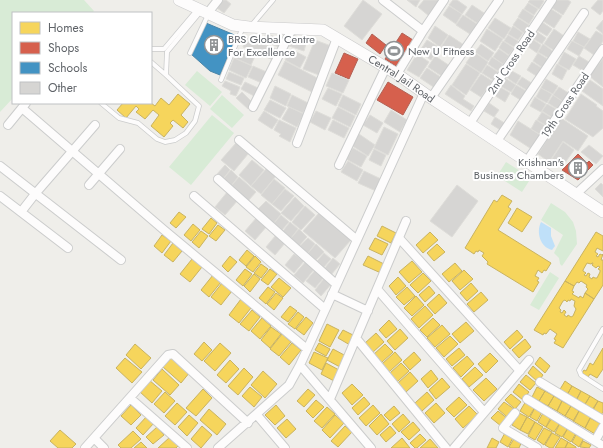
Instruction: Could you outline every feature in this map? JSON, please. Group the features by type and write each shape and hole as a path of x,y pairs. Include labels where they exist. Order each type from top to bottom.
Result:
{"main road":[{"name":"Central Jail Road","path":"179,0 233,25 246,27 323,30 397,74 603,212"}],"street":[{"path":"203,12 218,0"},
{"path":"383,0 423,31"},
{"path":"397,74 444,0"},
{"path":"218,448 289,385 300,365 357,240 428,96 499,0"},
{"name":"2nd Cross Road","path":"470,123 552,0"},
{"path":"497,141 584,14"},
{"path":"254,107 292,29"},
{"path":"297,143 338,38"},
{"name":"19th Cross Road","path":"527,161 603,49"},
{"path":"339,165 386,67"},
{"path":"8,125 24,106 98,174 307,349"},
{"path":"22,212 35,194 95,124"},
{"path":"239,140 357,240"},
{"path":"88,185 120,149"},
{"path":"0,166 121,260"},
{"path":"576,194 603,169"},
{"path":"218,179 336,284"},
{"path":"0,196 68,248"},
{"path":"194,196 325,309"},
{"path":"330,399 406,221"},
{"path":"399,238 520,371"},
{"path":"377,289 484,412"},
{"path":"332,294 368,311"},
{"path":"356,338 446,448"},
{"path":"85,448 168,355 173,354 248,422"},
{"path":"454,448 528,360"},
{"path":"300,365 371,448"},
{"path":"540,382 603,420"},
{"path":"130,398 187,448"},
{"path":"527,399 603,446"},
{"path":"515,414 503,428 537,448"},
{"path":"256,415 285,448"},
{"path":"595,441 603,427"},
{"path":"94,438 104,448"}],"lane":[{"path":"222,80 246,27 273,0"},
{"path":"166,75 166,50 203,12"},
{"path":"190,53 203,12"},
{"path":"152,50 166,50"},
{"path":"102,104 119,118 141,124 160,141 172,142 183,135 197,118 199,107 198,104 152,63"},
{"path":"603,329 579,370 581,375 603,389"}],"green space":[{"path":"0,0 84,0 94,11 93,12 12,12 12,99 0,112"},
{"path":"197,71 222,92 210,106 185,85"},
{"path":"222,95 244,115 232,128 210,109"},
{"path":"212,115 234,133 191,185 169,167"},
{"path":"506,162 531,178 522,192 497,176"},
{"path":"551,203 565,212 573,222 576,231 577,244 562,266 559,258 554,253 563,235 541,220"},
{"path":"550,272 559,278 539,310 530,305"}],"water":[{"path":"541,222 551,228 551,236 555,246 552,250 545,246 540,239 539,230"}],"building: Homes":[{"path":"178,94 190,104 181,115 188,122 183,128 173,120 170,123 173,126 164,137 151,126 159,115 153,110 145,119 136,112 139,109 136,106 126,118 117,110 122,104 152,104 155,106 161,98 169,105"},
{"path":"502,195 512,201 508,207 511,209 498,230 551,263 546,271 544,270 542,273 538,270 535,276 539,278 537,281 539,282 533,292 487,264 488,262 482,256 484,253 479,250 474,254 465,248 494,200 497,202"},
{"path":"517,208 532,217 522,232 508,223"},
{"path":"179,212 186,217 176,228 170,223"},
{"path":"211,218 217,223 209,234 202,229"},
{"path":"193,224 200,230 191,241 184,235"},
{"path":"218,225 225,230 216,241 209,236"},
{"path":"382,226 396,233 391,243 377,236"},
{"path":"201,231 208,236 199,248 192,242"},
{"path":"430,232 438,240 423,253 416,245"},
{"path":"596,232 603,236 603,251 597,248 595,252 598,254 596,256 598,257 600,254 603,254 601,260 603,260 603,285 594,299 585,293 588,289 586,287 587,285 581,281 579,283 577,282 574,286 565,281","holes":["587,263 593,263 592,265 596,268 598,266 600,267 598,269 600,272 597,278 593,277 592,279 589,277 590,274 588,273 586,276 584,275 586,273 583,270"]},
{"path":"162,235 171,241 162,253 154,246"},
{"path":"375,238 388,244 382,255 369,249"},
{"path":"173,243 182,251 173,262 164,255"},
{"path":"437,244 445,252 434,261 427,253"},
{"path":"247,250 254,256 246,266 239,260"},
{"path":"230,256 237,262 228,272 222,266"},
{"path":"255,256 261,262 253,272 246,267"},
{"path":"368,256 386,265 381,273 363,265"},
{"path":"192,259 202,267 190,282 180,274"},
{"path":"412,261 422,272 409,283 399,272"},
{"path":"455,263 462,271 449,282 442,274"},
{"path":"261,264 268,269 261,278 254,273"},
{"path":"245,269 252,274 243,286 236,280"},
{"path":"270,269 277,274 268,285 261,280"},
{"path":"464,270 473,279 460,290 452,281"},
{"path":"423,273 431,281 418,293 410,285"},
{"path":"254,274 260,279 250,292 244,286"},
{"path":"213,275 221,282 209,297 201,290"},
{"path":"398,277 406,286 396,295 389,286"},
{"path":"279,278 291,288 283,297 271,287"},
{"path":"565,281 574,286 572,291 574,292 572,294 579,298 580,296 583,298 585,293 594,299 563,348 554,343 556,340 554,339 557,334 550,329 543,335 534,330","holes":["571,299 575,301 574,306 576,309 573,316 571,317 568,315 567,317 564,315 566,312 564,310 562,313 560,312 561,310 559,308 563,301 565,300 567,302"]},
{"path":"222,283 232,291 221,305 211,297"},
{"path":"471,283 478,291 467,301 460,293"},
{"path":"429,286 435,293 425,302 419,295"},
{"path":"268,287 275,292 266,304 259,298"},
{"path":"407,287 415,296 404,305 396,297"},
{"path":"481,292 488,300 474,312 467,304"},
{"path":"276,293 283,298 274,310 267,304"},
{"path":"439,294 447,303 435,314 427,305"},
{"path":"416,296 424,305 412,316 404,308"},
{"path":"241,299 251,308 239,323 229,315"},
{"path":"290,306 297,311 288,322 281,317"},
{"path":"425,306 433,315 419,328 411,319"},
{"path":"252,310 260,317 249,331 240,324"},
{"path":"298,312 304,317 295,329 288,324"},
{"path":"306,317 313,323 304,335 296,329"},
{"path":"262,318 271,326 260,339 251,331"},
{"path":"433,318 440,325 427,337 420,330"},
{"path":"389,320 397,329 386,338 379,330"},
{"path":"466,322 474,331 460,343 452,334"},
{"path":"327,324 339,330 330,347 319,341"},
{"path":"442,325 450,334 435,347 427,338"},
{"path":"271,327 281,334 270,348 261,340"},
{"path":"400,329 408,338 395,350 387,341"},
{"path":"343,330 355,336 350,345 338,338"},
{"path":"517,330 523,337 510,349 504,342"},
{"path":"376,333 384,342 372,353 364,344"},
{"path":"282,334 291,342 279,356 270,349"},
{"path":"450,336 458,344 444,357 436,348"},
{"path":"525,339 531,347 519,358 512,350"},
{"path":"204,342 212,350 202,361 194,354"},
{"path":"220,343 231,353 215,371 204,361"},
{"path":"292,343 301,350 289,365 280,357"},
{"path":"319,343 330,349 326,356 315,350"},
{"path":"135,344 151,358 141,369 126,355"},
{"path":"385,344 393,352 381,363 373,355"},
{"path":"459,348 465,355 452,366 446,359"},
{"path":"603,348 603,369 597,378 590,374 588,377 582,373 584,370 586,371 590,363 593,365"},
{"path":"333,349 346,356 340,367 327,360"},
{"path":"314,352 328,358 322,370 309,363"},
{"path":"395,352 402,360 389,372 382,364"},
{"path":"414,352 421,360 410,370 403,362"},
{"path":"490,353 498,361 486,373 478,364"},
{"path":"467,356 474,364 461,377 453,368"},
{"path":"172,357 190,372 181,383 163,367"},
{"path":"540,357 550,366 545,373 535,364"},
{"path":"125,358 142,372 132,383 116,368"},
{"path":"230,360 239,369 226,383 217,375"},
{"path":"326,363 339,370 334,381 321,374"},
{"path":"401,363 409,371 397,382 390,373"},
{"path":"533,366 543,375 538,382 528,373"},
{"path":"475,367 483,375 469,387 462,379"},
{"path":"244,368 253,377 238,395 228,386"},
{"path":"162,369 179,385 170,395 153,380"},
{"path":"431,370 438,379 428,388 421,379"},
{"path":"263,371 277,384 265,398 251,385"},
{"path":"410,372 418,381 406,392 398,383"},
{"path":"526,375 536,383 530,390 520,382"},
{"path":"442,378 450,387 436,399 429,390"},
{"path":"486,378 497,389 484,401 473,390"},
{"path":"149,380 162,391 152,403 139,391"},
{"path":"565,381 572,386 567,395 559,391"},
{"path":"352,384 363,395 352,405 342,393"},
{"path":"519,384 529,392 523,400 513,392"},
{"path":"572,386 581,391 576,400 567,395"},
{"path":"250,387 262,397 254,407 242,396"},
{"path":"537,387 545,391 539,401 532,397"},
{"path":"203,389 212,398 196,416 186,408"},
{"path":"308,389 315,395 304,407 297,401"},
{"path":"545,391 554,396 548,406 539,401"},
{"path":"581,391 590,396 584,406 576,401"},
{"path":"165,392 175,401 164,413 154,404"},
{"path":"427,392 434,400 422,411 415,403"},
{"path":"511,394 521,402 515,409 505,400"},
{"path":"554,396 562,401 557,411 548,406"},
{"path":"590,396 598,401 592,410 584,406"},
{"path":"364,397 370,404 358,415 352,408"},
{"path":"459,397 467,405 454,417 446,409"},
{"path":"316,400 324,407 313,418 306,411"},
{"path":"526,401 535,407 529,417 520,411"},
{"path":"562,401 571,406 565,416 557,411"},
{"path":"598,401 603,403 603,412 601,415 593,410"},
{"path":"504,402 514,409 507,417 498,409"},
{"path":"177,403 187,412 175,425 165,416"},
{"path":"436,403 445,413 434,423 425,413"},
{"path":"131,405 141,415 131,425 121,416"},
{"path":"276,405 285,416 275,425 265,415"},
{"path":"373,405 380,413 366,426 359,418"},
{"path":"394,406 400,413 390,421 384,415"},
{"path":"469,406 478,415 463,428 455,419"},
{"path":"571,406 579,411 574,421 565,416"},
{"path":"327,407 335,414 322,428 314,421"},
{"path":"535,408 542,412 537,421 530,417"},
{"path":"209,409 226,424 217,435 200,420"},
{"path":"498,411 508,419 501,426 491,418"},
{"path":"579,411 591,417 585,428 573,421"},
{"path":"519,413 527,417 520,430 512,425"},
{"path":"543,413 551,417 546,427 538,422"},
{"path":"381,414 389,424 377,435 369,426"},
{"path":"403,414 410,422 399,432 392,424"},
{"path":"189,415 198,423 187,436 178,427"},
{"path":"335,415 344,423 330,438 322,430"},
{"path":"147,416 154,423 143,435 136,428"},
{"path":"527,417 535,422 528,434 520,430"},
{"path":"552,418 560,423 554,432 546,427"},
{"path":"590,418 601,424 595,434 585,428"},
{"path":"287,419 296,429 286,438 277,428"},
{"path":"413,422 420,430 409,440 401,432"},
{"path":"535,422 543,427 535,440 528,436"},
{"path":"560,423 568,428 562,437 555,433"},
{"path":"202,426 212,435 201,448 191,439"},
{"path":"345,426 352,432 338,447 331,441"},
{"path":"390,426 396,433 386,442 380,435"},
{"path":"157,427 164,435 153,444 146,437"},
{"path":"544,428 552,432 544,445 537,440"},
{"path":"568,428 576,433 571,442 563,437"},
{"path":"60,430 76,444 72,448 58,448 50,441"},
{"path":"133,431 141,439 131,448 121,448 118,445"},
{"path":"506,431 514,436 508,447 500,442"},
{"path":"552,433 560,437 553,448 550,448 545,445"},
{"path":"577,433 584,438 579,447 572,442"},
{"path":"420,434 426,440 415,448 410,443"},
{"path":"170,437 178,446 176,448 158,448"},
{"path":"515,437 522,441 519,448 511,448 509,447"},
{"path":"402,438 410,448 391,448"},
{"path":"492,438 499,442 496,448 487,448"},
{"path":"561,438 568,442 565,448 555,448"},
{"path":"430,439 438,448 420,448"},
{"path":"583,441 591,445 589,448 580,447"},
{"path":"141,442 147,448 134,448"},
{"path":"568,442 576,447 576,448 565,448"}],"building: Shops":[{"path":"402,33 413,40 396,66 385,59"},
{"path":"372,34 386,45 380,54 366,43"},
{"path":"344,53 358,59 349,79 335,73"},
{"path":"388,82 413,97 403,115 377,100"},
{"name":"Krishnan's Business Chambers","path":"578,154 587,163 589,161 593,165 578,180 562,170"}],"building: Schools":[{"name":"BRS Global Centre For Excellence","path":"206,23 237,36 220,75 210,71 191,54"}],"building: Other":[{"path":"223,0 226,0 231,4 224,13 217,8"},
{"path":"363,0 382,14 362,40 344,26"},
{"path":"407,0 420,0 416,7"},
{"path":"424,0 440,0 429,16 418,7"},
{"path":"453,0 457,0 467,7 462,14 449,5"},
{"path":"530,0 544,1 539,9 528,2"},
{"path":"557,0 568,0 571,2 563,15 552,8"},
{"path":"598,0 603,0 603,11 600,15 591,8"},
{"path":"528,3 538,9 534,15 524,9"},
{"path":"472,5 484,13 477,23 465,15"},
{"path":"449,6 462,14 456,24 443,15"},
{"path":"523,9 534,16 529,24 518,17"},
{"path":"551,9 562,16 554,28 543,21"},
{"path":"463,15 477,24 470,34 456,25"},
{"path":"495,18 511,28 504,39 488,28"},
{"path":"518,18 529,25 524,33 513,25"},
{"path":"603,20 603,34 596,28"},
{"path":"542,22 552,29 547,36 537,30"},
{"path":"435,26 448,35 440,47 428,38"},
{"path":"513,26 523,33 518,40 508,34"},
{"path":"487,29 503,39 495,51 480,41"},
{"path":"554,29 564,36 555,51 544,44"},
{"path":"536,31 546,38 542,44 532,38"},
{"path":"596,31 603,35 603,41 594,55 584,48"},
{"path":"578,32 590,39 584,47 573,41"},
{"path":"266,33 282,40 279,47 263,41"},
{"path":"293,35 307,40 304,51 289,46"},
{"path":"449,35 464,45 456,57 441,47"},
{"path":"508,35 518,41 514,47 504,41"},
{"path":"247,37 278,50 273,60 243,47"},
{"path":"532,39 541,45 537,53 527,46"},
{"path":"315,40 331,46 319,75 303,69"},
{"path":"427,40 439,47 431,60 419,52"},
{"path":"503,41 514,48 509,55 499,48"},
{"path":"572,41 584,47 579,56 567,49"},
{"path":"481,44 494,53 488,61 475,52"},
{"path":"543,44 554,52 550,59 538,52"},
{"path":"238,49 255,56 251,65 235,58"},
{"path":"291,49 306,57 300,68 285,60"},
{"path":"499,49 509,56 503,64 493,57"},
{"path":"474,52 488,62 481,73 466,63"},
{"path":"564,52 576,59 569,70 558,64"},
{"path":"538,53 549,60 543,68 533,61"},
{"path":"417,54 429,62 419,77 407,70"},
{"path":"435,56 450,66 443,77 428,67"},
{"path":"579,56 589,62 583,71 573,65"},
{"path":"492,57 503,64 498,71 488,64"},
{"path":"234,58 252,66 246,78 229,70"},
{"path":"603,59 603,87 589,76"},
{"path":"285,61 319,79 312,92 278,75"},
{"path":"532,62 543,69 538,77 527,70"},
{"path":"466,64 480,73 466,95 452,85"},
{"path":"557,64 567,70 562,80 552,74"},
{"path":"487,65 498,72 493,80 482,73"},
{"path":"253,66 269,73 264,84 248,77"},
{"path":"427,68 442,78 435,88 420,78"},
{"path":"510,70 521,76 516,84 506,77"},
{"path":"229,72 244,78 241,85 226,79"},
{"path":"332,73 349,80 343,93 326,86"},
{"path":"481,74 492,81 481,97 470,90"},
{"path":"522,77 533,84 528,91 517,84"},
{"path":"505,78 516,85 511,92 500,86"},
{"path":"546,79 558,86 553,94 541,88"},
{"path":"590,80 603,89 603,106 582,91"},
{"path":"225,81 240,87 236,96 230,94 231,91 222,86"},
{"path":"245,82 258,88 254,96 241,89"},
{"path":"451,85 465,96 463,99 474,106 471,111 445,94"},
{"path":"516,85 528,92 522,101 511,94"},
{"path":"275,86 291,94 286,106 270,98"},
{"path":"500,87 510,93 505,102 494,95"},
{"path":"559,87 570,94 564,102 553,95"},
{"path":"328,88 342,94 336,106 322,99"},
{"path":"541,88 552,94 547,103 536,97"},
{"path":"242,92 253,103 248,109 236,98"},
{"path":"581,94 603,111 603,128 593,137 565,119"},
{"path":"292,95 308,103 303,113 287,106"},
{"path":"343,95 361,104 356,115 338,106"},
{"path":"553,95 563,102 559,110 548,103"},
{"path":"535,97 546,104 541,112 530,106"},
{"path":"270,100 286,108 280,118 264,110"},
{"path":"489,103 499,110 494,117 484,111"},
{"path":"547,104 558,110 553,118 542,111"},
{"path":"289,107 304,114 297,127 282,119"},
{"path":"338,107 355,116 350,127 332,118"},
{"path":"391,110 407,120 400,132 384,122"},
{"path":"264,111 278,120 272,129 258,120"},
{"path":"316,111 331,118 325,130 310,122"},
{"path":"542,112 552,118 547,126 537,120"},
{"path":"370,115 383,123 377,133 363,125"},
{"path":"495,117 506,124 502,131 491,124"},
{"path":"561,118 588,136 578,151 563,141 549,162 538,154"},
{"path":"279,120 296,128 290,142 279,136 281,134 274,130"},
{"path":"333,120 349,128 344,138 328,130"},
{"path":"536,120 546,126 541,135 531,129"},
{"path":"518,121 542,136 533,150 510,135"},
{"path":"384,127 398,134 388,155 374,148"},
{"path":"359,134 375,145 368,156 351,145"},
{"path":"563,142 574,150 562,167 552,159"},
{"path":"236,143 248,154 234,171 221,160"},
{"path":"589,145 603,156 596,164 581,152"},
{"path":"353,148 367,156 361,167 346,159"},
{"path":"374,149 386,155 381,166 369,160"},
{"path":"252,160 264,170 251,186 239,175"},
{"path":"348,161 363,170 357,181 341,172"},
{"path":"225,165 230,170 223,179 217,174"},
{"path":"267,168 276,176 261,194 251,186"},
{"path":"231,170 238,177 231,186 223,179"},
{"path":"364,171 381,179 376,191 358,183"},
{"path":"239,177 256,192 248,201 231,186"},
{"path":"274,179 285,188 272,204 261,195"},
{"path":"601,183 603,185 603,197 595,189"},
{"path":"457,185 478,201 452,237 430,221"},
{"path":"285,189 294,196 281,211 272,204"},
{"path":"228,191 238,200 225,215 215,207"},
{"path":"295,197 304,206 291,221 281,213"},
{"path":"266,201 281,214 274,223 258,209"},
{"path":"305,206 315,215 301,230 292,222"},
{"path":"319,213 351,240 335,258 303,231"},
{"path":"281,215 289,222 282,230 274,223"},
{"path":"257,217 267,226 255,240 245,231"},
{"path":"290,222 298,229 291,238 283,231"},
{"path":"299,229 307,237 299,246 291,238"},
{"path":"276,235 285,243 275,255 266,247"},
{"path":"308,238 315,244 308,253 300,246"},
{"path":"316,244 324,252 316,260 308,253"},
{"path":"324,253 331,259 324,267 317,261"},
{"path":"294,254 304,261 294,273 285,265"},
{"path":"333,258 340,264 331,275 324,269"},
{"path":"307,260 316,267 303,283 294,275"},
{"path":"316,269 325,276 315,288 306,281"},
{"path":"326,276 333,282 321,296 315,290"}],"place":[{"name":"BRS Global Centre For Excellence","path":"214,45"},
{"name":"New U Fitness","path":"394,51"},
{"name":"Krishnan's Business Chambers","path":"578,168"}]}
